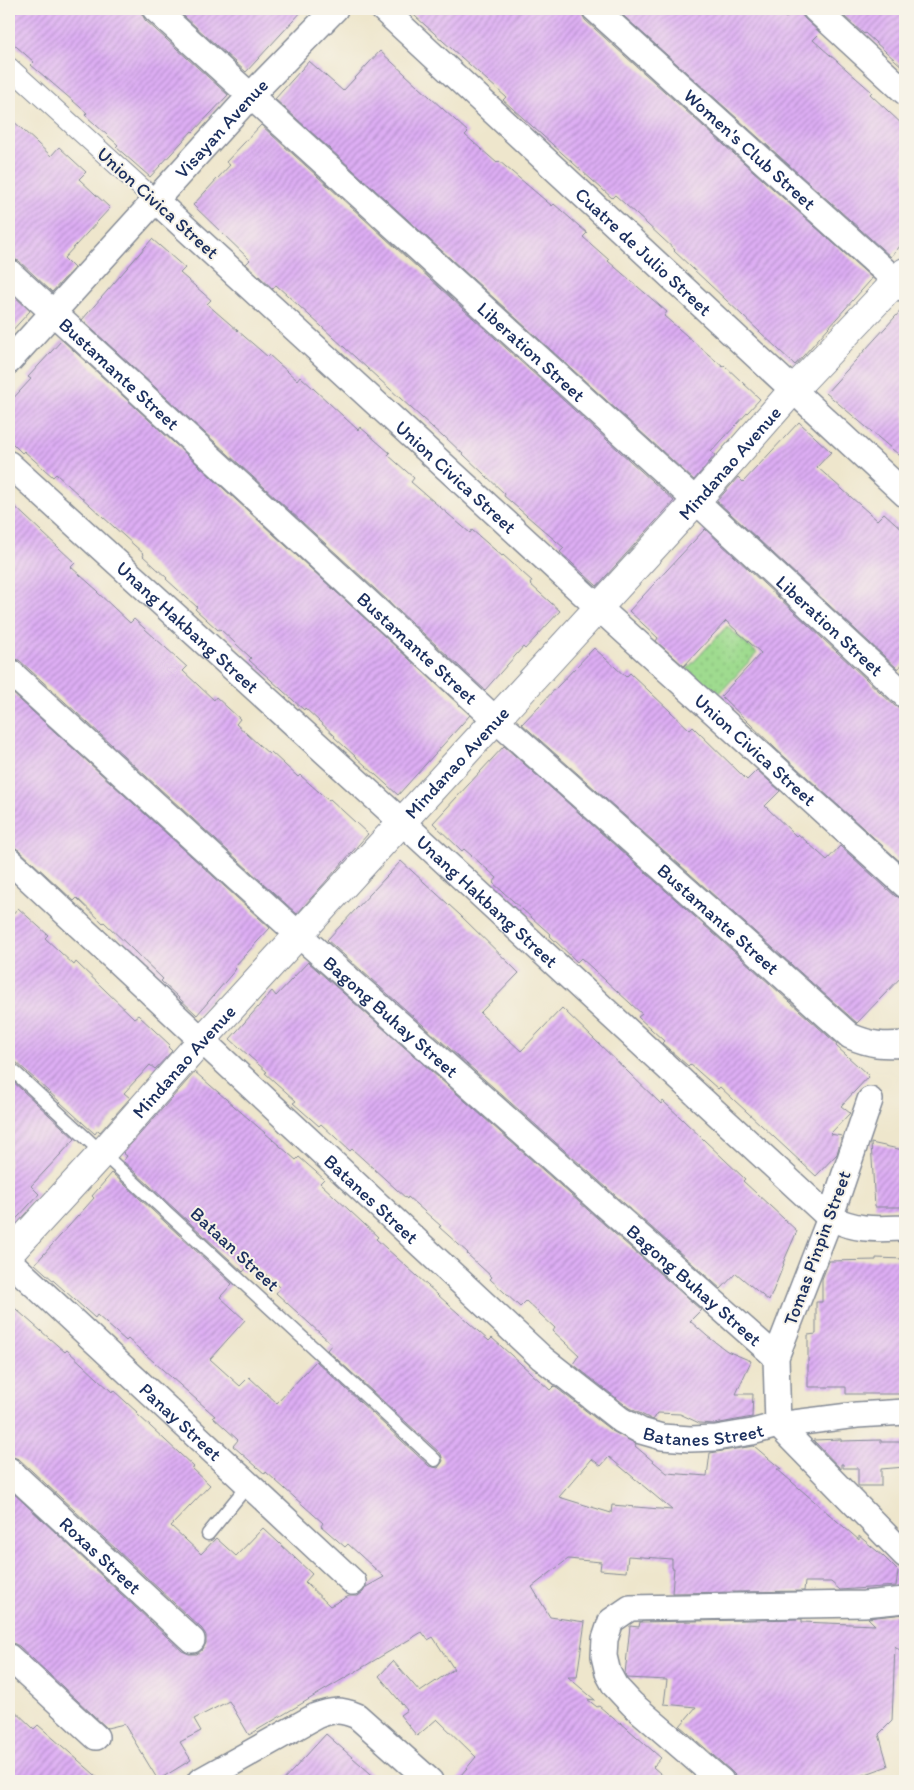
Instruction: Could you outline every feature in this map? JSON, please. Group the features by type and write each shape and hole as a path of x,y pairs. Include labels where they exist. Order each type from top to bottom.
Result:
{"street":[{"name":"Liberation Street","path":"155,9 696,501 905,695"},
{"name":"Visayan Avenue","path":"9,360 251,95 335,9"},
{"name":"Cuatre de Julio Street","path":"383,9 905,494"},
{"name":"Women's Club Street","path":"595,9 902,281"},
{"path":"815,9 905,92"},
{"name":"Union Civica Street","path":"9,67 598,608 905,885"},
{"name":"Bustamante Street","path":"9,272 496,720 850,1036 865,1042 894,1045"},
{"name":"Mindanao Avenue","path":"9,1254 202,1040 696,501 794,389 902,281"},
{"name":"Unang Hakbang Street","path":"9,464 402,822 830,1218"},
{"name":"Bagong Buhay Street","path":"9,671 299,935 776,1357"},
{"name":"Batanes Street","path":"9,860 542,1358 621,1420 641,1431 662,1437 690,1439 716,1438 752,1432 778,1425 857,1415 905,1412"},
{"name":"Tomas Pinpin Street","path":"778,1425 776,1357 830,1218 870,1100"},
{"path":"830,1218 849,1226 869,1230 905,1228"},
{"name":"Panay Street","path":"9,1261 353,1582"},
{"path":"778,1425 905,1555"},
{"name":"Roxas Street","path":"9,1470 192,1640"},
{"path":"721,1781 632,1704 615,1686 608,1673 604,1656 605,1639 611,1621 630,1608 864,1604 905,1600"},
{"path":"9,1657 96,1737"},
{"path":"200,1781 316,1716 330,1711 345,1711 357,1716 430,1781"}],"lane":[{"name":"Bataan Street","path":"9,1067 435,1460"},
{"path":"208,1534 248,1485"}],"green space":[{"path":"727,626 757,653 717,696 687,669"}],"building":[{"path":"9,9 141,9 145,20 228,95 150,177 116,147 118,145 85,115 87,113 31,65 34,62 9,40"},
{"path":"176,9 304,9 246,72"},
{"path":"407,9 581,9 585,20 872,278 795,365 647,224 615,195 612,198 503,100 506,97"},
{"path":"616,9 775,9 786,18 795,9 801,9 801,14 820,33 813,40 872,92 870,94 905,127 905,240 891,257"},
{"path":"836,9 905,9 905,69 865,33"},
{"path":"380,51 468,132 465,135 552,206 554,204 587,233 583,237 667,312 664,316 723,367 724,365 760,399 711,452 715,455 694,480 275,99 309,61 343,91"},
{"path":"9,117 51,156 59,147 86,172 79,179 110,208 64,258 74,268 52,292 19,261 9,258"},
{"path":"261,125 674,501 597,586 560,552 564,548 504,496 505,494 444,436 276,285 273,289 246,264 250,260 193,205 230,165 226,162"},
{"path":"152,239 185,268 180,273 211,300 207,304 297,380 300,376 358,430 360,427 390,453 388,455 414,478 411,482 470,533 472,530 503,555 532,581 530,584 560,611 525,649 523,647 485,690 82,320"},
{"path":"9,291 30,311 9,334"},
{"path":"905,306 905,460 826,393"},
{"path":"62,340 470,715 398,795 305,708 304,710 249,660 251,658 220,629 218,630 195,609 197,607 143,556 144,554 56,474 53,477 24,451 22,453 9,440 9,403 31,379 28,377"},
{"path":"799,422 831,452 817,467 877,520 884,513 905,532 905,661 898,669 717,501 738,477 743,482"},
{"path":"9,501 75,563 71,567 97,592 130,623 134,619 187,667 183,671 214,700 216,697 240,719 236,724 269,754 271,752 298,777 300,775 329,801 330,799 368,834 297,914 19,660 9,657"},
{"path":"705,529 895,706 905,709 905,866 776,749 721,696 761,653 726,621 684,666 656,641 658,638 629,611"},
{"path":"594,648 626,677 630,673 690,730 693,727 747,780 757,770 780,791 765,806 796,836 798,834 827,860 840,846 895,896 905,899 905,973 857,1023 522,724"},
{"path":"9,690 270,928 234,967 236,969 197,1015 104,922 77,898 74,901 19,850 9,846"},
{"path":"504,746 837,1044 836,1046 869,1076 841,1106 850,1113 830,1134 842,1136 837,1154 816,1176 720,1087 718,1089 690,1064 688,1066 662,1043 664,1041 638,1017 642,1014 581,958 577,962 551,935 493,883 497,878 464,849 462,851 433,823"},
{"path":"401,861 519,973 480,1013 521,1051 562,1008 661,1104 663,1101 745,1179 743,1181 797,1231 769,1301 736,1273 721,1289 327,940"},
{"path":"18,908 48,935 45,938 74,965 76,962 134,1018 138,1015 170,1045 168,1047 172,1051 155,1069 150,1065 124,1093 130,1098 100,1132 98,1130 95,1134 15,1061 9,1059 9,918"},
{"path":"308,962 701,1310 690,1321 727,1351 751,1361 736,1394 753,1394 752,1417 715,1424 699,1423 680,1414 658,1413 653,1420 629,1408 573,1364 579,1355 553,1331 555,1328 526,1301 520,1307 490,1279 492,1277 468,1253 439,1227 441,1226 408,1197 407,1199 352,1149 350,1151 321,1124 319,1126 293,1103 296,1101 230,1039 272,991 276,996"},
{"path":"195,1072 296,1160 299,1157 324,1179 320,1183 378,1237 376,1239 489,1341 492,1338 550,1390 554,1386 612,1431 636,1444 635,1446 667,1473 707,1476 710,1453 754,1446 781,1469 777,1469 859,1540 859,1536 883,1556 898,1571 896,1586 840,1590 831,1582 805,1582 804,1591 672,1593 674,1568 672,1568 672,1559 628,1556 626,1572 600,1570 601,1562 568,1559 532,1587 550,1617 585,1622 577,1677 568,1677 595,1700 587,1699 597,1707 599,1706 620,1724 620,1722 661,1758 653,1767 669,1781 456,1781 476,1757 437,1719 417,1736 400,1715 407,1710 379,1676 393,1661 420,1692 454,1669 433,1637 428,1640 422,1632 249,1735 229,1701 194,1719 201,1731 180,1742 191,1760 158,1780 124,1724 107,1728 19,1646 9,1641 9,1489 182,1651 189,1654 197,1654 206,1643 206,1635 202,1629 19,1459 9,1456 9,1303 65,1352 67,1350 112,1392 113,1390 194,1467 192,1468 210,1485 171,1526 201,1554 216,1538 236,1556 263,1528 312,1574 305,1582 330,1606 349,1596 358,1596 366,1587 384,1577 348,1544 345,1547 321,1526 323,1523 266,1472 265,1474 233,1446 238,1440 213,1417 215,1416 128,1339 126,1341 97,1315 95,1318 35,1264 94,1198 92,1196 112,1173 232,1284 220,1297 245,1320 210,1359 240,1386 249,1377 277,1403 316,1361 429,1466 438,1468 443,1461 441,1454 327,1350 332,1344 276,1293 280,1288 252,1262 243,1272 123,1161 127,1156 123,1153","holes":["609,1457 672,1510 612,1505 611,1513 559,1497 592,1459 601,1466"]},
{"path":"9,1078 75,1139 31,1186 39,1194 9,1227"},
{"path":"871,1143 903,1150 905,1207 875,1207"},
{"path":"876,1258 905,1259 905,1394 846,1394 846,1387 808,1387 808,1335 816,1334 816,1302 822,1302 822,1279 829,1261 876,1260"},
{"path":"841,1439 841,1441 881,1440 881,1442 905,1442 905,1467 881,1469 881,1486 858,1486 858,1468 843,1468 843,1464 841,1464 841,1469 813,1440"},
{"path":"905,1614 905,1655 895,1646 892,1721 879,1734 888,1766 847,1781 741,1781 680,1726 696,1707 664,1704 667,1680 627,1678 625,1674 630,1626 639,1627 640,1622 802,1619 802,1622 875,1625 868,1618"},
{"path":"9,1705 34,1729 38,1725 102,1781 9,1781"},
{"path":"326,1734 379,1781 283,1781"}]}
